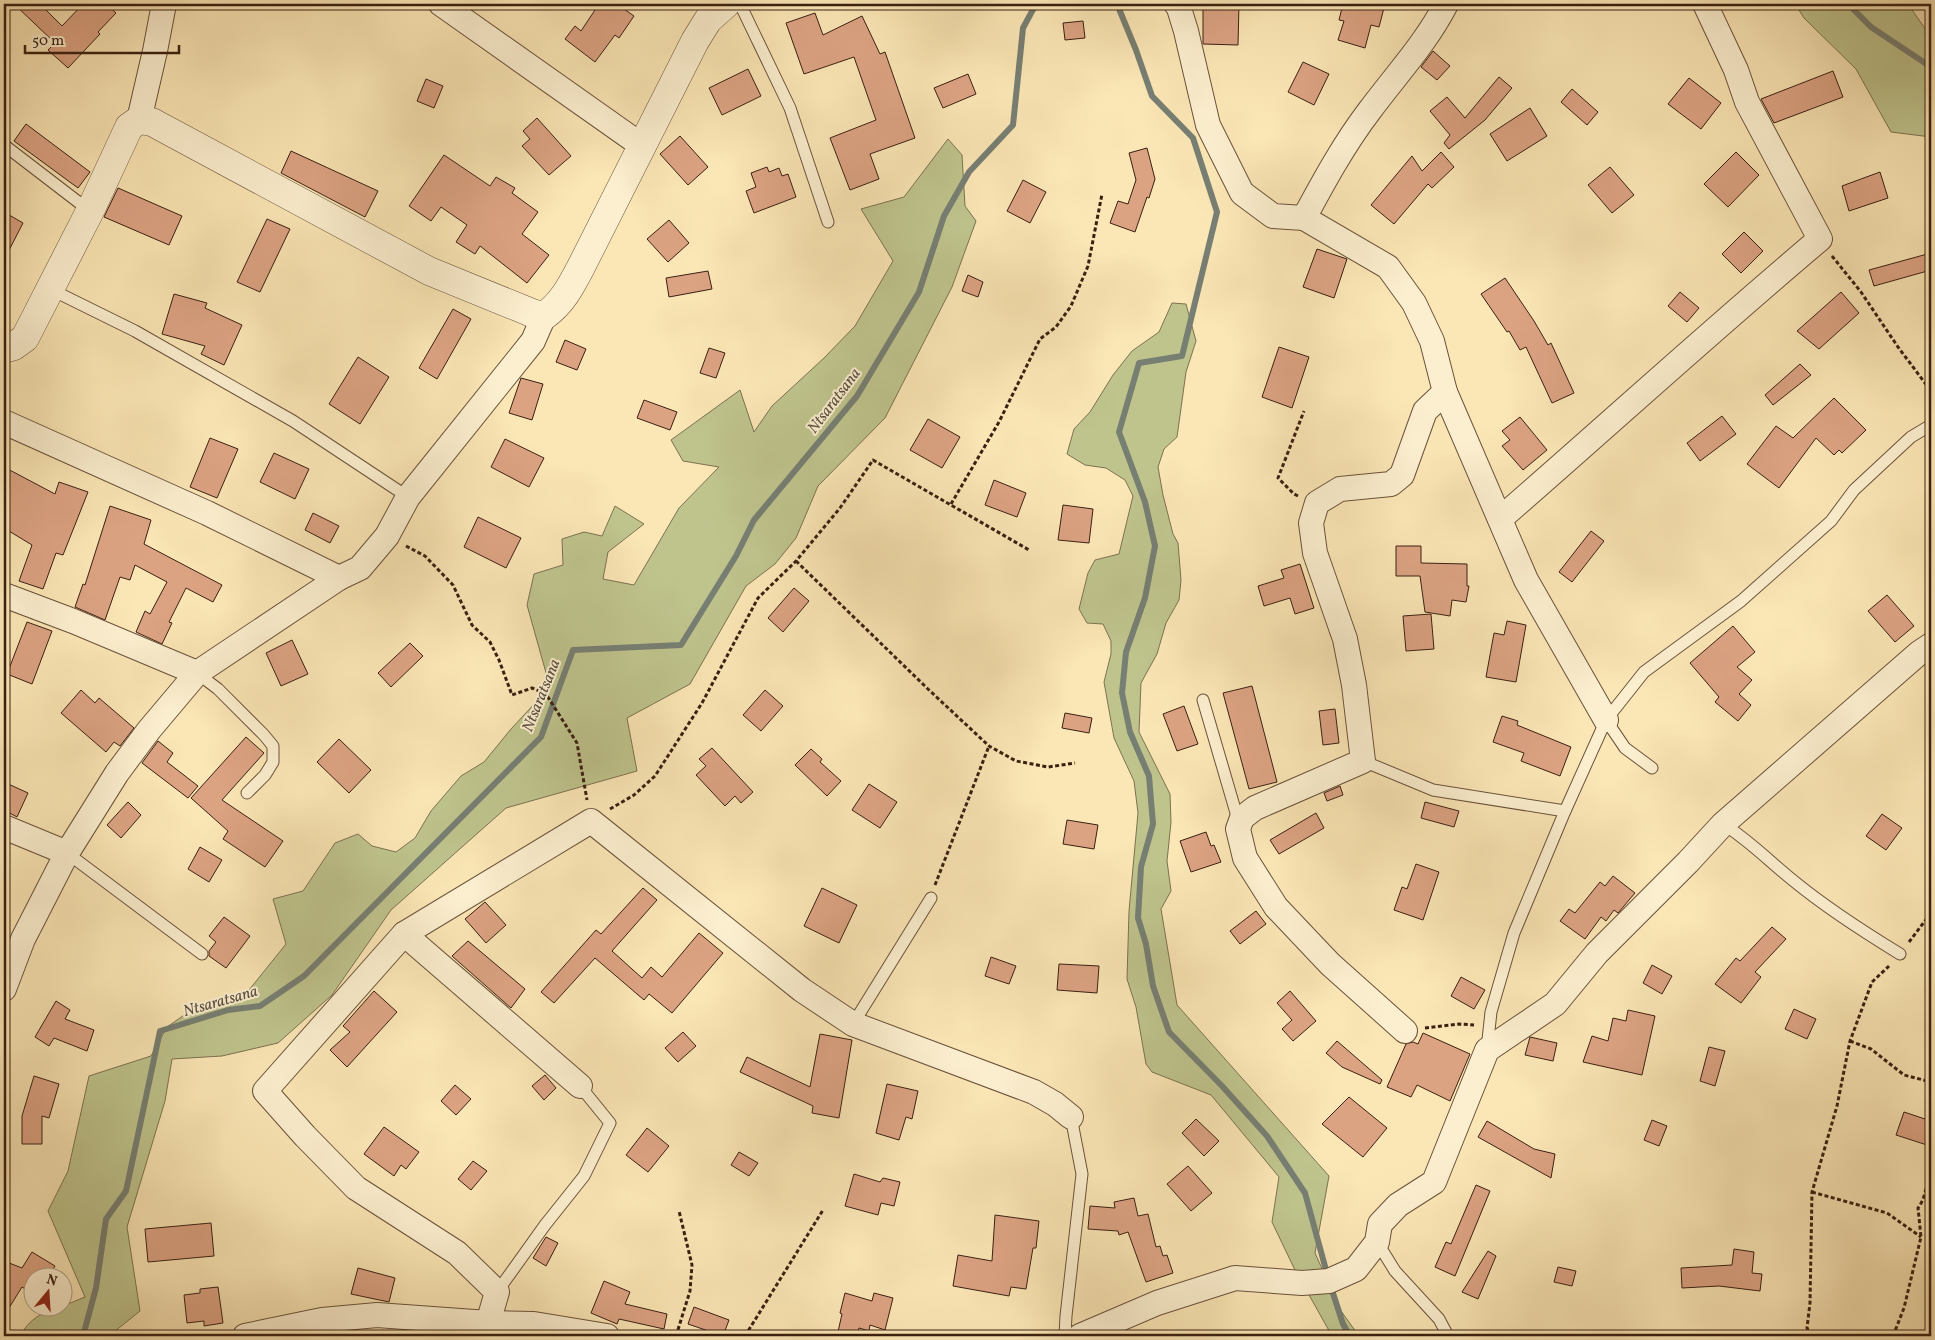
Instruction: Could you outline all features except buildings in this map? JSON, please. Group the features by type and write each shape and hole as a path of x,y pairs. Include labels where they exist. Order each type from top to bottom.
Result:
{"street":[{"path":"4,349 14,346 25,338 90,211 129,127 139,120 164,4"},
{"path":"441,4 641,145"},
{"path":"4,989 22,939 68,853 116,772 196,673 339,578 360,568 387,536 408,497 533,341 544,316 563,299 582,264 695,41 708,20 726,4"},
{"path":"1176,4 1178,5 1186,31 1208,125 1242,193 1273,216 1304,218 1388,268 1414,303 1432,342 1445,392 1526,580 1606,720"},
{"path":"1304,218 1332,165 1370,110 1405,67 1446,4"},
{"path":"1500,519 1642,396 1736,310 1820,239 1747,102 1736,70 1705,4"},
{"path":"139,120 152,122 429,270 532,313 544,316"},
{"path":"1405,1031 1330,964 1276,906 1244,858 1238,829 1242,818 1255,808 1363,761 1354,685 1344,640 1315,553 1311,524 1317,503 1340,489 1391,484 1402,475 1425,411 1445,392"},
{"path":"4,422 206,513 339,578"},
{"path":"4,595 73,621 196,673"},
{"path":"1080,1336 1157,1303 1235,1278 1302,1283 1328,1281 1356,1269 1377,1242 1380,1224 1398,1205 1434,1182 1487,1050 1555,1004 1596,953 1688,862 1722,824 1919,653 1931,645"},
{"path":"488,1323 497,1292 458,1253 356,1188 305,1136 265,1091 404,934 591,821 802,990 853,1024 1034,1092 1055,1104 1070,1117"},
{"path":"4,828 68,853"},
{"path":"404,934 580,1086"},
{"path":"244,1336 322,1320 377,1316 534,1324 607,1336"}],"lane":[{"path":"740,4 790,108 828,222"},
{"path":"4,145 90,211"},
{"path":"50,289 135,331 293,421 408,497"},
{"path":"1487,1050 1491,1012 1514,932 1606,720 1644,672 1741,601 1830,521 1854,490 1911,437 1931,425"},
{"path":"196,673 218,689 273,746 273,762 265,775 247,793"},
{"path":"1203,700 1240,824"},
{"path":"1606,720 1625,748 1652,768"},
{"path":"1363,761 1433,790 1565,811"},
{"path":"1722,824 1738,834 1827,906 1900,954"},
{"path":"68,853 202,954"},
{"path":"853,1024 932,898"},
{"path":"497,1292 545,1225 584,1176 610,1123 580,1086"},
{"path":"1065,1336 1082,1174 1070,1117"},
{"path":"1377,1242 1396,1271 1439,1319 1448,1336"}],"path":[{"path":"951,504 999,422 1040,339 1056,327 1071,306 1088,266 1102,194"},
{"path":"1820,239 1839,267 1861,292 1898,347 1931,391"},
{"path":"1304,411 1278,478 1294,494 1317,503"},
{"path":"387,536 425,556 453,585 472,625 490,642 512,695 532,688 546,694 577,743 591,821 634,795 655,776 702,703 758,598 796,560 840,508 873,460 1029,550"},
{"path":"796,560 928,690 989,746 1016,760 1048,768 1075,763"},
{"path":"932,898 936,878 989,746"},
{"path":"1811,1336 1807,1328 1810,1303 1812,1192 1837,1106 1850,1041 1872,982 1900,954 1929,919 1931,913"},
{"path":"1405,1031 1459,1024 1490,1027"},
{"path":"1850,1041 1871,1049 1904,1075 1931,1082"},
{"path":"1893,1336 1904,1308 1921,1237 1918,1208 1924,1200 1931,1168"},
{"path":"1812,1192 1887,1213 1921,1237"},
{"path":"746,1336 823,1210"},
{"path":"676,1336 690,1291 692,1265 679,1211"}],"green space":[{"path":"1795,4 1908,4 1926,30 1931,34 1931,137 1891,132 1856,69 1804,18"},
{"path":"948,139 962,155 965,206 976,221 952,287 885,418 818,486 796,538 775,564 746,586 690,684 627,718 637,771 506,808 391,910 332,995 278,1043 222,1056 172,1059 165,1101 127,1227 140,1311 109,1336 21,1336 27,1325 36,1318 72,1318 72,1302 85,1297 48,1211 68,1171 89,1076 151,1056 167,1027 200,1004 249,990 286,944 273,899 303,891 335,843 358,834 372,846 396,852 415,838 431,811 461,776 484,762 511,729 550,687 527,605 534,574 563,565 562,539 584,532 602,536 615,506 644,524 608,552 603,579 634,585 679,508 719,467 683,461 671,440 740,390 754,432 772,406 824,358 855,326 893,261 861,209 904,197"},
{"path":"1172,303 1186,304 1196,341 1186,372 1177,437 1164,449 1158,467 1173,534 1178,543 1181,580 1179,600 1166,623 1157,654 1141,683 1139,732 1170,794 1171,822 1167,861 1171,891 1161,909 1177,1005 1329,1176 1315,1253 1341,1311 1359,1336 1332,1336 1294,1268 1272,1222 1279,1177 1211,1095 1152,1072 1146,1064 1136,1007 1127,979 1129,911 1138,813 1134,781 1114,738 1104,682 1111,654 1111,641 1103,624 1087,623 1079,609 1088,573 1095,560 1119,554 1133,496 1125,480 1106,468 1085,465 1067,454 1074,429 1090,412 1113,375 1132,351 1159,332"}],"waterway":[{"name":"Ntsaratsana","path":"83,1336 96,1288 106,1219 126,1191 160,1031 228,1010 260,1006 304,976 541,737 573,650 681,645 736,556 754,520 857,396 919,292 944,216 969,172 1013,125 1023,28 1036,4"},
{"path":"1117,4 1152,96 1193,138 1217,212 1182,356 1139,363 1119,432 1145,502 1155,546 1145,598 1126,652 1122,693 1130,732 1149,776 1153,824 1141,867 1138,918 1146,944 1153,986 1169,1032 1222,1086 1267,1136 1305,1193 1329,1281 1343,1324 1350,1336"},
{"path":"1848,4 1871,27 1931,67"}]}
